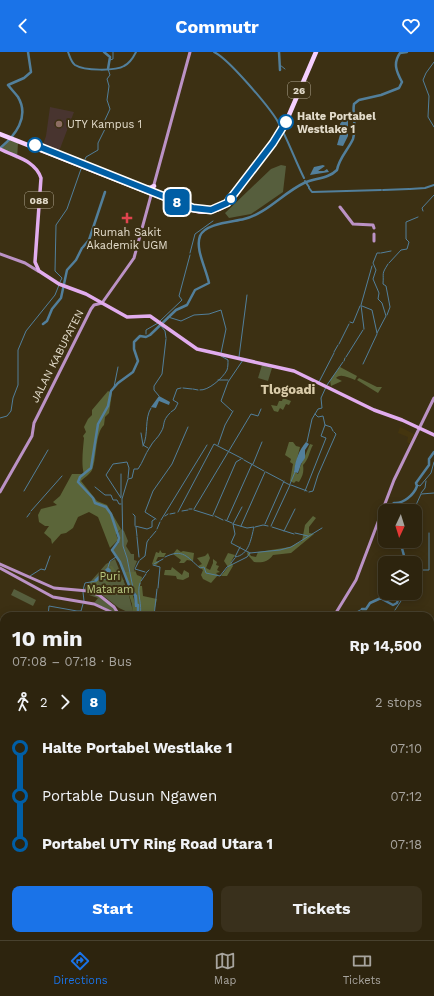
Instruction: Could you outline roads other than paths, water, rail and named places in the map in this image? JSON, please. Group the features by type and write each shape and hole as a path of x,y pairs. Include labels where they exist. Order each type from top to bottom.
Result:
{"highway":[{"name":"26","path":"151,196 159,194 197,210 215,209 231,199 267,153 281,132 296,100 315,52"},
{"path":"194,208 209,210 226,203 261,160 281,132"},
{"name":"26","path":"0,134 143,189 151,196 164,198 201,212 210,212 220,208 232,199 261,160"},
{"path":"90,168 143,189 151,196"},
{"path":"143,189 154,186 155,191 159,194"}],"main road":[{"name":"JALAN KABUPATEN","path":"0,492 32,435 34,423 89,312 94,305 102,303 134,258 190,52"},
{"name":"088","path":"1,150 32,164 38,171 41,178 35,260 38,270"},
{"path":"340,207 353,224 372,225 374,228"},
{"path":"374,234 374,241"},
{"path":"0,254 9,256 38,270 60,284 86,294 128,317 147,316 165,326 197,349 294,371 374,410 434,435"},
{"path":"336,612 358,574 389,492 434,398"},
{"path":"0,566 55,597 94,604 111,612"},
{"path":"0,566 54,588 88,592 98,595 114,607 117,612"}],"water":[{"path":"348,116 348,136 343,146 337,145 341,131 340,124 345,117"},
{"path":"325,166 318,171 324,171 327,169 329,172 310,175 314,167"},
{"path":"159,396 170,402 169,405 159,401 156,408 151,407"},
{"path":"306,442 309,444 305,450 305,458 298,473 294,472 298,456"},
{"path":"108,567 111,570 108,581 101,578 96,582 94,580"},
{"path":"130,586 137,595 138,607 135,607 134,596 127,588"}],"waterway":[{"path":"0,148 11,138 22,119 21,104 18,97 8,85 24,78 31,72 28,52"},
{"path":"68,52 75,65 100,70 120,68 128,63 136,52"},
{"path":"104,52 110,57 108,69"},
{"path":"110,60 113,59 113,52"},
{"path":"214,52 238,73 274,115 304,178"},
{"path":"279,52 280,70"},
{"path":"130,588 120,562 112,550 119,538 111,514 106,507 95,503 93,498 78,482 80,477 91,468 98,424 108,406 111,391 118,383 133,372 138,361 134,349 134,342 140,336 146,337 150,335 176,310 187,305 195,290 209,283 199,247 200,236 207,228 244,219 260,213 296,187 308,181 326,177 337,170 353,139 355,130 354,104 359,100 381,95 399,88 402,82 398,74 396,64 400,53 407,52"},
{"path":"434,62 423,80 429,96 428,117 434,127"},
{"path":"280,65 285,69"},
{"path":"83,164 86,157 98,150 98,143 105,129 104,122 110,109 107,100 109,86 107,79 110,75 108,69"},
{"path":"60,282 62,278 55,271 56,225 67,209 81,169"},
{"path":"305,181 309,187"},
{"path":"410,189 425,188 434,185"},
{"path":"309,188 312,192 381,190"},
{"path":"383,190 409,189"},
{"path":"83,247 89,240 105,192"},
{"path":"423,211 422,208 434,195"},
{"path":"389,263 401,250 407,249 409,242 406,239 406,222 418,217"},
{"path":"190,253 195,234 213,221"},
{"path":"43,324 47,321 52,309 61,298 67,270 76,260 82,248"},
{"path":"381,253 391,251"},
{"path":"377,333 386,316 382,303 378,299 379,293 373,279 376,270 373,263 377,253 380,253"},
{"path":"160,321 182,300 179,296 190,255"},
{"path":"387,315 390,307 386,286 383,284 384,272 388,264"},
{"path":"364,329 361,305 372,266"},
{"path":"0,418 7,416 11,411 13,398 18,385 18,350 26,331 55,295 59,285"},
{"path":"239,357 247,295"},
{"path":"350,322 353,323 360,306"},
{"path":"362,306 372,310 377,333"},
{"path":"168,317 181,321 194,315 209,314 221,310 226,329 221,353"},
{"path":"146,334 146,330 158,323"},
{"path":"339,344 349,324"},
{"path":"161,326 165,331 166,338"},
{"path":"346,357 363,330"},
{"path":"363,364 377,334"},
{"path":"159,396 154,390 154,386 162,374 166,339"},
{"path":"334,352 338,345"},
{"path":"319,382 334,353"},
{"path":"200,390 203,390 215,383 227,370 228,360 221,356"},
{"path":"232,411 221,401 228,382 243,360"},
{"path":"327,385 343,362"},
{"path":"114,387 118,367"},
{"path":"218,380 228,380"},
{"path":"307,442 312,419 318,409 322,408 321,398 326,387"},
{"path":"171,412 175,409 178,403 173,400 177,389 181,388"},
{"path":"183,388 192,389"},
{"path":"193,389 198,390"},
{"path":"143,446 151,408"},
{"path":"194,509 251,414 258,416 261,409"},
{"path":"218,445 225,425 233,411"},
{"path":"131,588 133,588 123,546 122,499 128,479 132,478 134,469 138,469 140,466 151,445 161,432 170,413"},
{"path":"315,414 318,417 323,416 325,425 331,427 333,431"},
{"path":"305,491 326,438 321,436 325,425"},
{"path":"156,519 145,512 153,491 172,464 188,427"},
{"path":"309,492 313,491 318,475 336,434 334,432"},
{"path":"141,433 143,445 148,448"},
{"path":"253,464 262,442"},
{"path":"178,512 214,444 243,459"},
{"path":"161,520 207,445"},
{"path":"24,491 48,450"},
{"path":"393,504 401,502 413,493 417,486 416,483 429,465 429,459 434,452"},
{"path":"213,515 236,462 241,459"},
{"path":"244,460 264,471"},
{"path":"121,498 106,475 113,464 127,462 129,468 128,478"},
{"path":"417,485 420,486 431,473 434,462"},
{"path":"227,520 252,464"},
{"path":"241,526 265,472"},
{"path":"266,472 283,481"},
{"path":"290,484 295,472"},
{"path":"121,474 121,497"},
{"path":"31,511 62,476"},
{"path":"265,524 284,481"},
{"path":"421,493 425,488 426,481"},
{"path":"284,482 290,485"},
{"path":"271,526 290,485"},
{"path":"291,485 307,491"},
{"path":"95,487 105,495 111,495 113,500 117,500 119,504 121,504"},
{"path":"416,504 421,494 434,493"},
{"path":"242,507 233,524 235,534 231,543 250,553 280,550 291,547 322,528"},
{"path":"284,531 295,509"},
{"path":"182,511 188,510"},
{"path":"194,510 213,516"},
{"path":"27,517 30,513"},
{"path":"170,514 175,513"},
{"path":"133,514 135,516 135,525"},
{"path":"215,516 223,520"},
{"path":"135,526 147,529 152,527 152,521 155,519"},
{"path":"225,520 232,523"},
{"path":"157,529 160,522"},
{"path":"233,524 247,528 254,527 249,546 240,556 235,557 240,547"},
{"path":"255,527 263,525 268,526"},
{"path":"136,527 137,536"},
{"path":"272,527 294,534"},
{"path":"150,538 156,531"},
{"path":"295,533 308,536"},
{"path":"422,570 429,570 429,533"},
{"path":"137,537 139,557"},
{"path":"140,560 145,556 147,542 149,539"},
{"path":"402,548 404,556"},
{"path":"165,557 176,553 184,555 200,568 204,567 206,573 220,576 227,567 247,557 250,553"},
{"path":"30,576 41,569 45,570 50,556"},
{"path":"108,567 110,561 116,557"},
{"path":"231,563 235,558"},
{"path":"154,564 163,559"},
{"path":"139,561 135,569 145,572"},
{"path":"153,565 160,567 158,588"},
{"path":"146,573 149,570"},
{"path":"141,581 146,574"},
{"path":"83,590 85,583 96,581"},
{"path":"140,583 139,591 141,612"},
{"path":"154,612 157,589"},
{"path":"83,592 84,601"},
{"path":"362,609 366,609 370,603 378,599"},
{"path":"384,600 393,605 397,603 398,600"},
{"path":"395,610 401,601"},
{"path":"48,612 49,606 81,611 83,604"},
{"path":"138,605 138,612"},
{"path":"356,612 362,609"},
{"path":"0,741 0,748"}],"place":[{"name":"Halte Portabel Westlake 1","path":"286,122"},
{"name":"UTY Kampus 1","path":"59,124"},
{"name":"Rumah Sakit Akademik UGM","path":"127,218"}],"district":[{"name":"Tlogoadi","path":"288,389"}],"park label":[{"name":"Puri Mataram","path":"110,582"}]}
